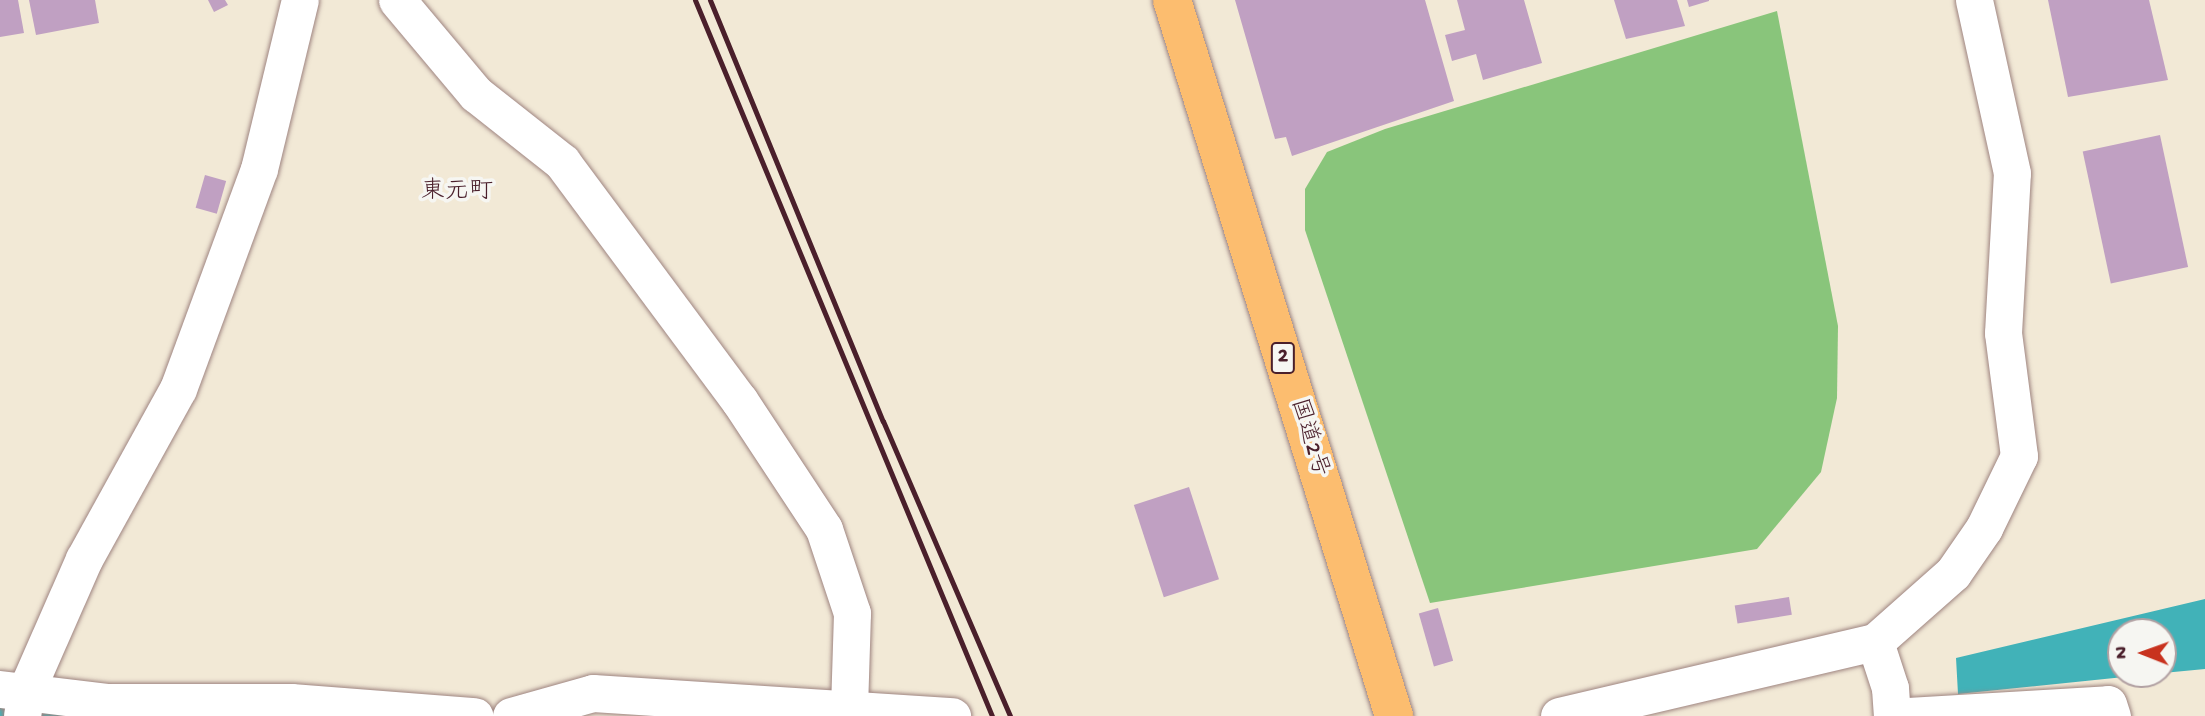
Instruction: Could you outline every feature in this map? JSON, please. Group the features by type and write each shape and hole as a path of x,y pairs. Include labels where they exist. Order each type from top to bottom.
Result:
{"highway":[{"name":"国道2号","path":"1172,0 1394,716"}],"street":[{"path":"300,0 259,169 178,389 84,559 16,698 108,702 291,702 474,716"},
{"path":"397,0 475,94 562,162 739,400 824,529 852,613 849,708"},
{"path":"1559,716 1875,642 1953,573 1984,528 2019,456 2003,333 2012,173 1974,0"},
{"path":"1875,642 1890,688 1892,716"},
{"path":"511,716 593,693 952,716"},
{"path":"1908,716 2108,704 2112,716"}],"green space":[{"path":"1777,11 1838,326 1837,398 1821,472 1757,549 1430,603 1305,230 1305,189 1327,152 1385,129"}],"water":[{"path":"2205,599 2205,669 2177,672 2177,618 2125,618"},
{"path":"2107,622 2107,679 1958,694 1956,658"}],"building":[{"path":"0,0 18,0 24,33 0,37"},
{"path":"29,0 95,0 99,23 36,35"},
{"path":"208,0 225,0 228,5 214,12"},
{"path":"1235,0 1425,0 1454,101 1292,156 1286,137 1275,139"},
{"path":"1457,0 1524,0 1542,63 1483,80 1476,54 1452,61 1445,35 1465,30"},
{"path":"1614,0 1677,0 1685,26 1626,39"},
{"path":"1687,0 1709,0 1709,1 1689,7"},
{"path":"2048,0 2149,0 2168,80 2068,97"},
{"path":"2160,135 2188,267 2111,283 2083,151"},
{"path":"205,175 226,181 217,214 196,208"},
{"path":"1189,487 1219,579 1164,597 1134,505"},
{"path":"1789,597 1792,615 1737,623 1735,606"},
{"path":"1438,608 1453,661 1434,666 1419,614"}],"waterway":[{"path":"0,711 58,716"}],"railway":[{"path":"695,0 992,716"},
{"path":"710,0 883,421 1010,716"}],"district":[{"name":"東元町","path":"457,193"}]}
